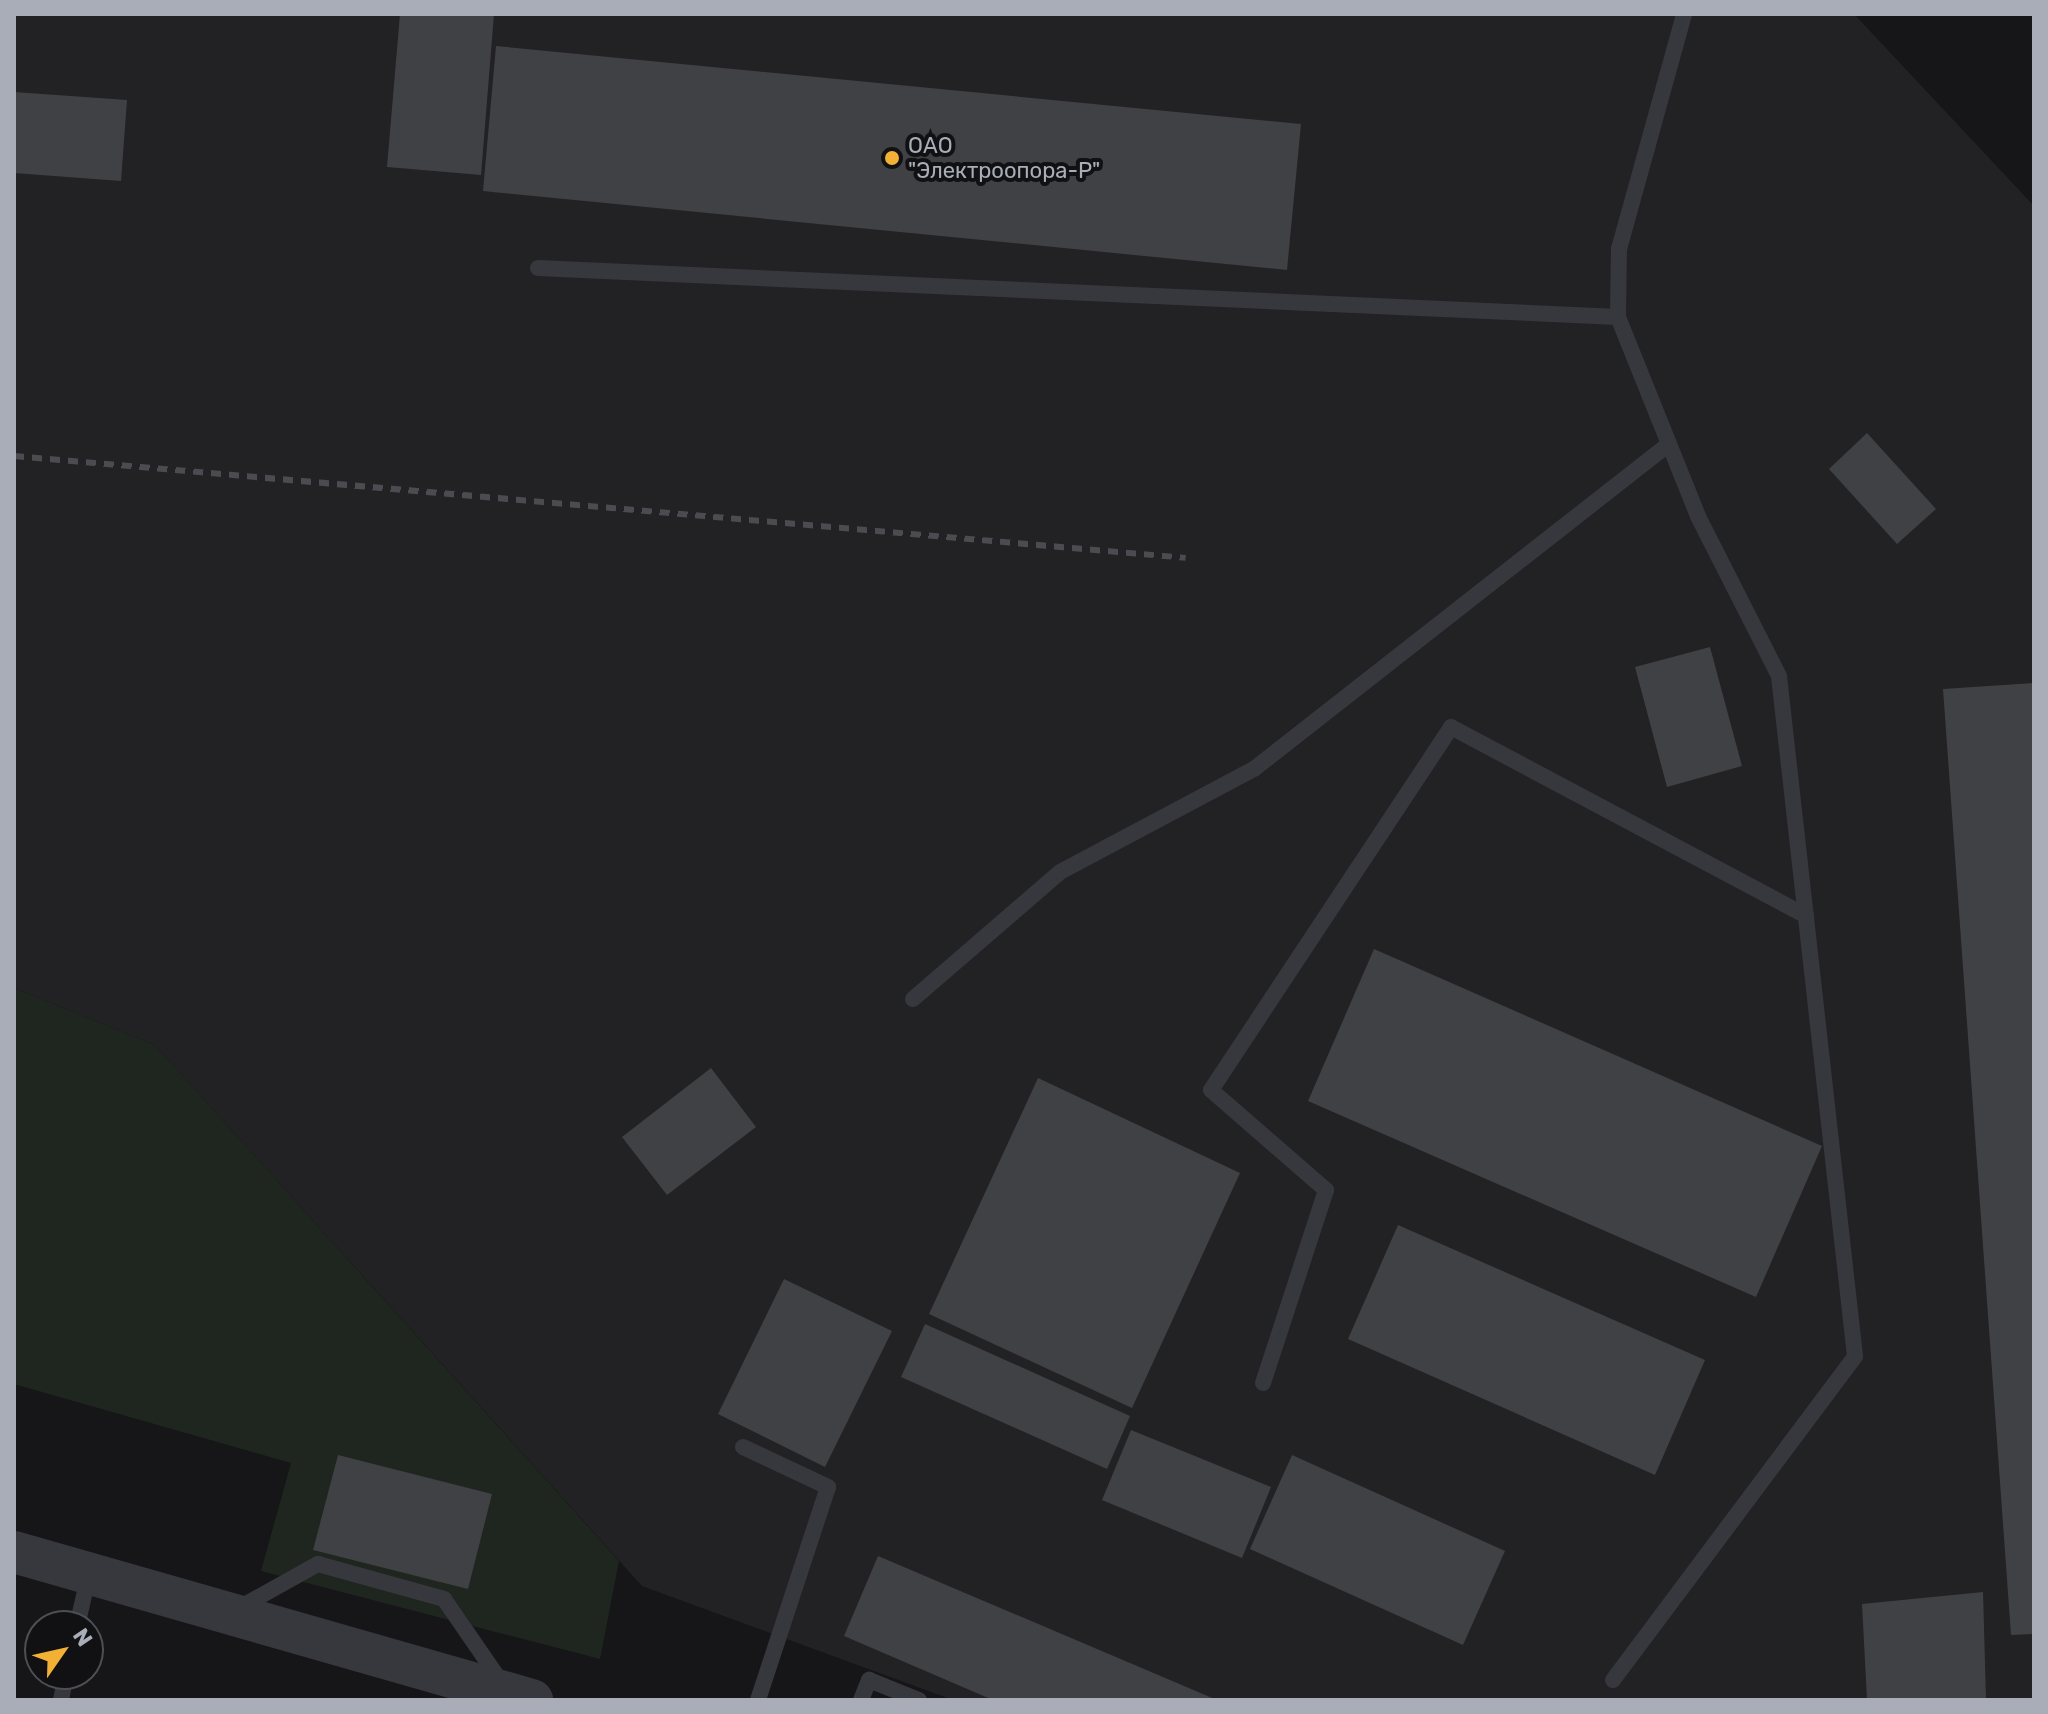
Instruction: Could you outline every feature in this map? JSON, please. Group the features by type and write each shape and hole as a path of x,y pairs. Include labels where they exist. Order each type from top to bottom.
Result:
{"street":[{"path":"14,1552 521,1697"}],"lane":[{"path":"1613,1680 1855,1356 1779,676 1698,516 1618,317 1619,249 1684,14"},
{"path":"538,268 1618,317"},
{"path":"913,999 1060,872 1254,769 1669,444"},
{"path":"1263,1383 1326,1190 1211,1090 1451,727 1806,916"},
{"path":"743,1447 828,1487 758,1700"},
{"path":"229,1613 318,1564 444,1599 521,1697"},
{"path":"81,1610 89,1572"},
{"path":"861,1700 869,1680 919,1700"}],"shaded area":[{"path":"14,14 1854,14 2034,206 2034,1700 953,1700 642,1586 155,1045 14,988"},
{"path":"14,988 155,1045 619,1561 600,1659 261,1571 291,1463 14,1384"}],"building":[{"path":"400,14 494,14 481,175 387,167"},
{"name":"ОАО \"Электроопора-Р\"","path":"496,46 1301,124 1287,270 483,191"},
{"path":"14,92 127,100 121,181 14,173"},
{"path":"1867,433 1936,509 1897,544 1829,469"},
{"path":"1710,647 1742,766 1667,787 1635,667"},
{"path":"2034,683 2034,1634 2011,1635 1943,689"},
{"path":"1374,949 1822,1146 1756,1297 1308,1101"},
{"path":"711,1068 756,1127 667,1195 622,1137"},
{"path":"1038,1078 1240,1173 1132,1408 929,1314"},
{"path":"1398,1225 1705,1360 1655,1475 1348,1339"},
{"path":"784,1279 892,1331 825,1467 718,1414"},
{"path":"925,1324 1130,1416 1107,1469 901,1377"},
{"path":"1131,1430 1271,1487 1242,1558 1102,1500"},
{"path":"338,1455 492,1494 468,1589 313,1550"},
{"path":"1292,1455 1505,1551 1463,1645 1250,1549"},
{"path":"878,1556 1217,1700 993,1700 844,1636"},
{"path":"1983,1592 1986,1700 1867,1700 1862,1604"}],"railway":[{"path":"14,456 1186,558"}],"place":[{"name":"ОАО \"Электроопора-Р\"","path":"892,158"}]}
